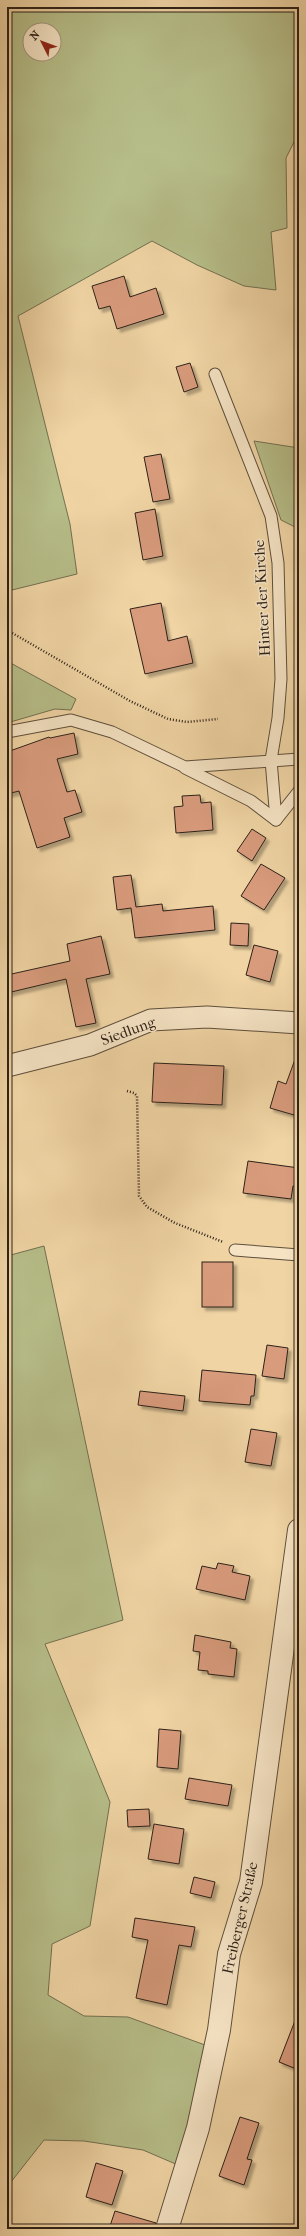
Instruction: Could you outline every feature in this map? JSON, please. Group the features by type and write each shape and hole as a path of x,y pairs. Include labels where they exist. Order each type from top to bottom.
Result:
{"street":[{"name":"Siedlung","path":"7,1066 90,1045 151,1020 207,1017 299,1023"},
{"name":"Freiberger Straße","path":"167,2229 198,2128 219,2030 229,1954 251,1882 299,1530"}],"lane":[{"name":"Hinter der Kirche","path":"215,374 271,516 278,563 281,679 278,718 271,760"},
{"path":"7,732 72,720 112,732 252,801 276,820"},
{"path":"185,767 299,759"},
{"path":"271,760 276,820"},
{"path":"276,820 299,791"},
{"path":"235,1250 299,1255"}],"path":[{"path":"7,630 130,701 168,719 187,722 218,718"},
{"path":"127,1091 134,1093 137,1096 139,1196 147,1207 175,1223 218,1238 235,1250"}],"green space":[{"path":"7,7 297,7 298,134 286,158 287,228 271,232 276,290 244,286 197,265 152,241 18,316 70,524 77,574 8,591"},
{"path":"254,441 299,448 299,529 281,520"},
{"path":"7,661 76,699 71,710 55,709 7,723"},
{"path":"44,1246 123,1620 45,1644 110,1802 90,1926 52,1944 48,1995 84,2016 128,2017 205,2045 195,2105 178,2165 143,2150 84,2141 44,2140 7,2187 7,1256"}],"building":[{"path":"124,276 130,297 156,288 164,314 117,329 110,306 99,309 92,286"},
{"path":"190,363 198,387 184,392 176,367"},
{"path":"161,454 170,499 153,502 144,457"},
{"path":"155,509 163,556 143,560 135,513"},
{"path":"161,603 168,641 187,636 193,663 145,674 130,609"},
{"path":"74,733 78,754 57,759 67,792 75,790 82,812 64,818 70,837 37,848 19,791 7,794 7,752 49,737"},
{"path":"200,795 201,803 211,802 213,830 176,833 174,807 183,806 182,796"},
{"path":"252,829 266,838 252,861 237,851"},
{"path":"261,864 285,878 264,910 241,896"},
{"path":"131,875 136,907 162,904 163,911 213,906 215,930 135,938 131,908 117,910 113,877"},
{"path":"231,923 249,924 248,946 230,945"},
{"path":"101,936 110,974 86,979 96,1023 76,1027 66,979 7,993 7,975 70,961 67,944"},
{"path":"254,945 278,951 270,982 246,975"},
{"path":"297,1054 299,1054 299,1097 294,1115 270,1108 278,1081 286,1084"},
{"path":"154,1063 224,1066 222,1105 152,1102"},
{"path":"248,1161 299,1168 299,1186 293,1186 291,1199 243,1193"},
{"path":"202,1262 233,1262 233,1307 202,1307"},
{"path":"267,1345 288,1348 284,1379 262,1376"},
{"path":"202,1370 256,1375 254,1396 251,1396 250,1405 199,1401"},
{"path":"140,1391 185,1396 183,1411 138,1405"},
{"path":"251,1429 277,1433 271,1466 245,1462"},
{"path":"218,1563 234,1566 232,1572 250,1576 245,1600 196,1589 202,1566 216,1569"},
{"path":"195,1635 231,1642 230,1648 237,1649 234,1677 208,1674 208,1671 198,1670 200,1652 193,1651"},
{"path":"159,1729 181,1731 178,1769 157,1767"},
{"path":"189,1778 232,1785 228,1806 185,1799"},
{"path":"149,1809 150,1826 128,1827 127,1810"},
{"path":"154,1824 184,1829 179,1864 148,1859"},
{"path":"194,1877 215,1882 211,1898 190,1893"},
{"path":"135,1918 195,1927 191,1947 179,1945 167,2005 136,1998 148,1940 132,1937"},
{"path":"299,2013 299,2070 279,2062"},
{"path":"240,2117 259,2123 247,2159 252,2160 244,2185 219,2176"},
{"path":"96,2163 123,2171 112,2205 86,2197"},
{"path":"115,2211 156,2223 155,2229 109,2229"}]}
